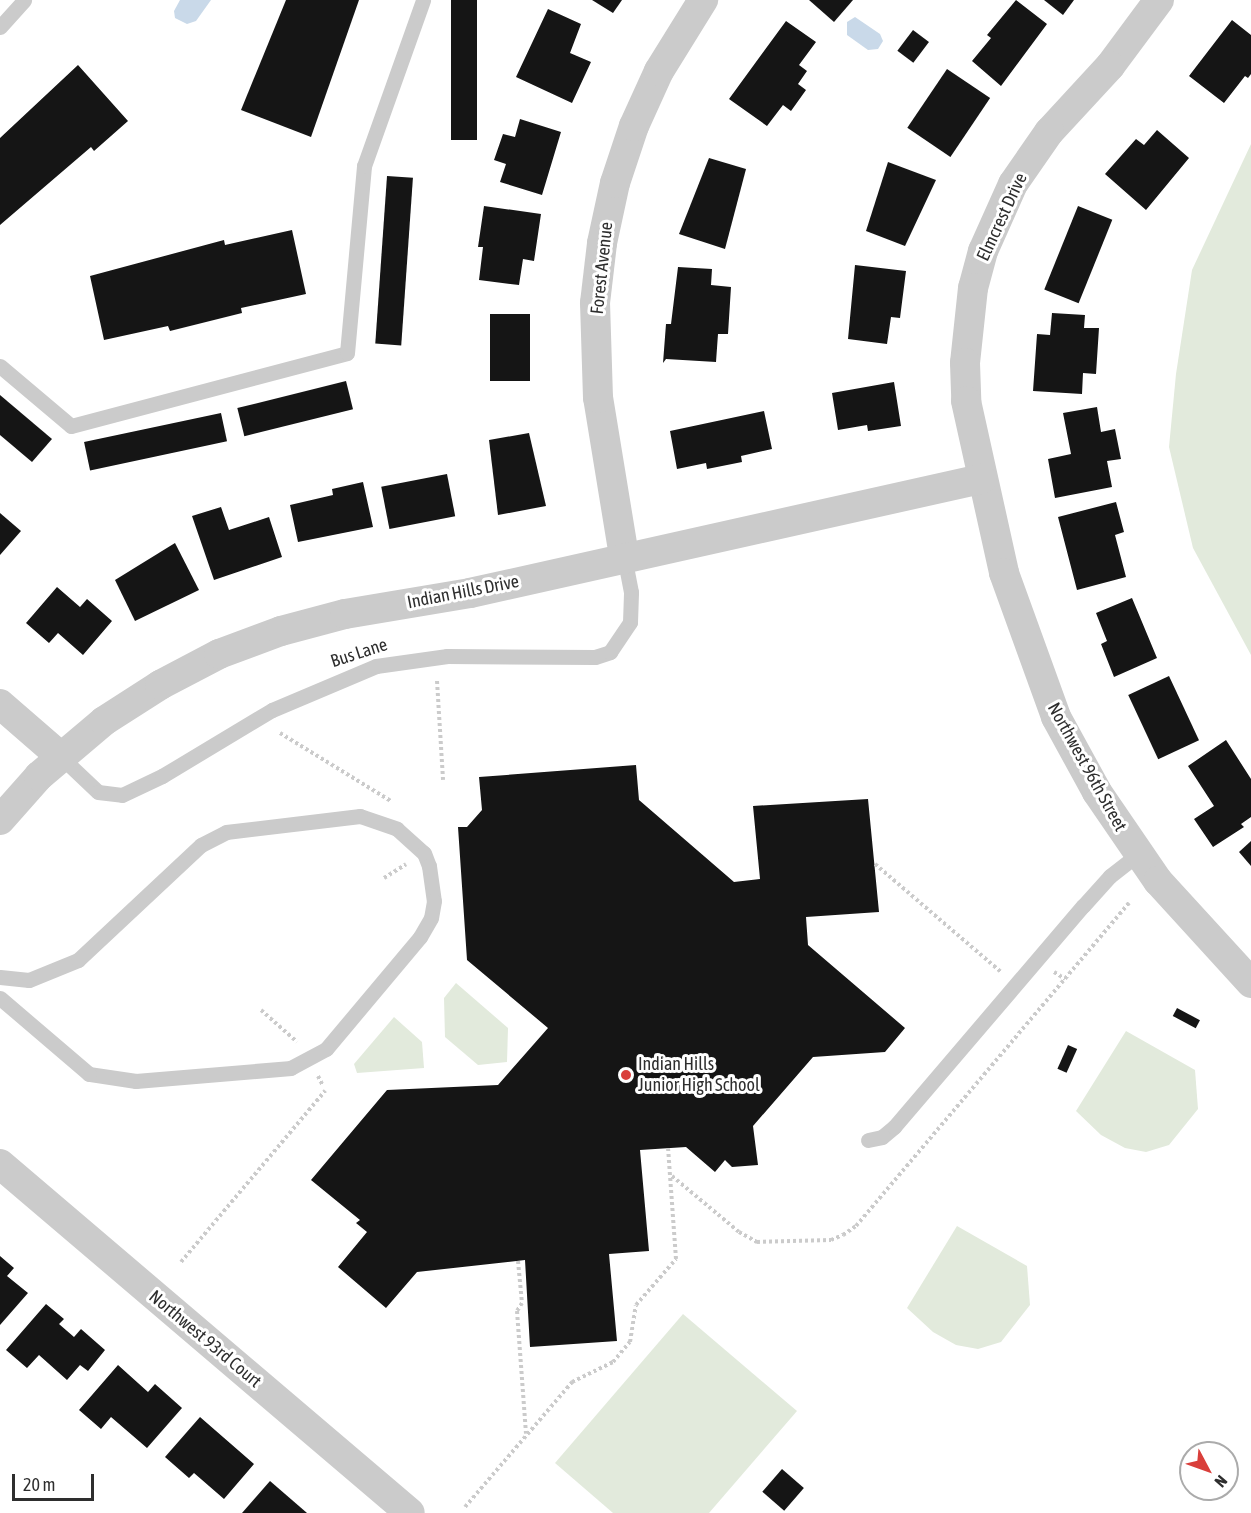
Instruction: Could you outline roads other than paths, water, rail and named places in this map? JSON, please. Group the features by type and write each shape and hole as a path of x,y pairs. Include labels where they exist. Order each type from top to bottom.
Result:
{"street":[{"name":"Forest Avenue","path":"624,556 598,398 595,303 602,243 615,183 634,126 659,71 703,0"},
{"name":"Elmcrest Drive","path":"981,479 966,401 964,363 973,288 983,251 1013,184 1049,132 1110,66 1159,0"},
{"name":"Indian Hills Drive","path":"0,820 60,756 104,721 160,685 219,654 281,631 345,614 470,593 624,556 981,479"},
{"name":"Northwest 96th Street","path":"981,479 1004,573 1056,717 1097,792 1138,854 1222,955 1251,983"},
{"path":"0,704 60,756"},
{"name":"Northwest 93rd Court","path":"0,1164 410,1513"}],"lane":[{"path":"0,27 24,0"},
{"path":"0,366 71,426 347,353 364,166 423,0"},
{"name":"Bus Lane","path":"60,756 98,792 122,795 162,776 272,710 376,666 447,656 595,657 610,652 630,622 631,592 624,556"},
{"path":"0,977 29,980 78,960 201,845 226,832 360,816 397,829 424,853 429,866 434,901 431,918 420,937 326,1048 291,1068 136,1081 89,1074 0,998"},
{"path":"868,1140 882,1137 894,1127 1083,906 1138,854"}],"water":[{"path":"180,0 211,0 196,21 187,24 175,18 174,11"},
{"path":"855,17 880,34 883,41 878,49 868,50 847,35 847,22"}],"place":[{"name":"Indian Hills Junior High School","path":"626,1075"}]}
